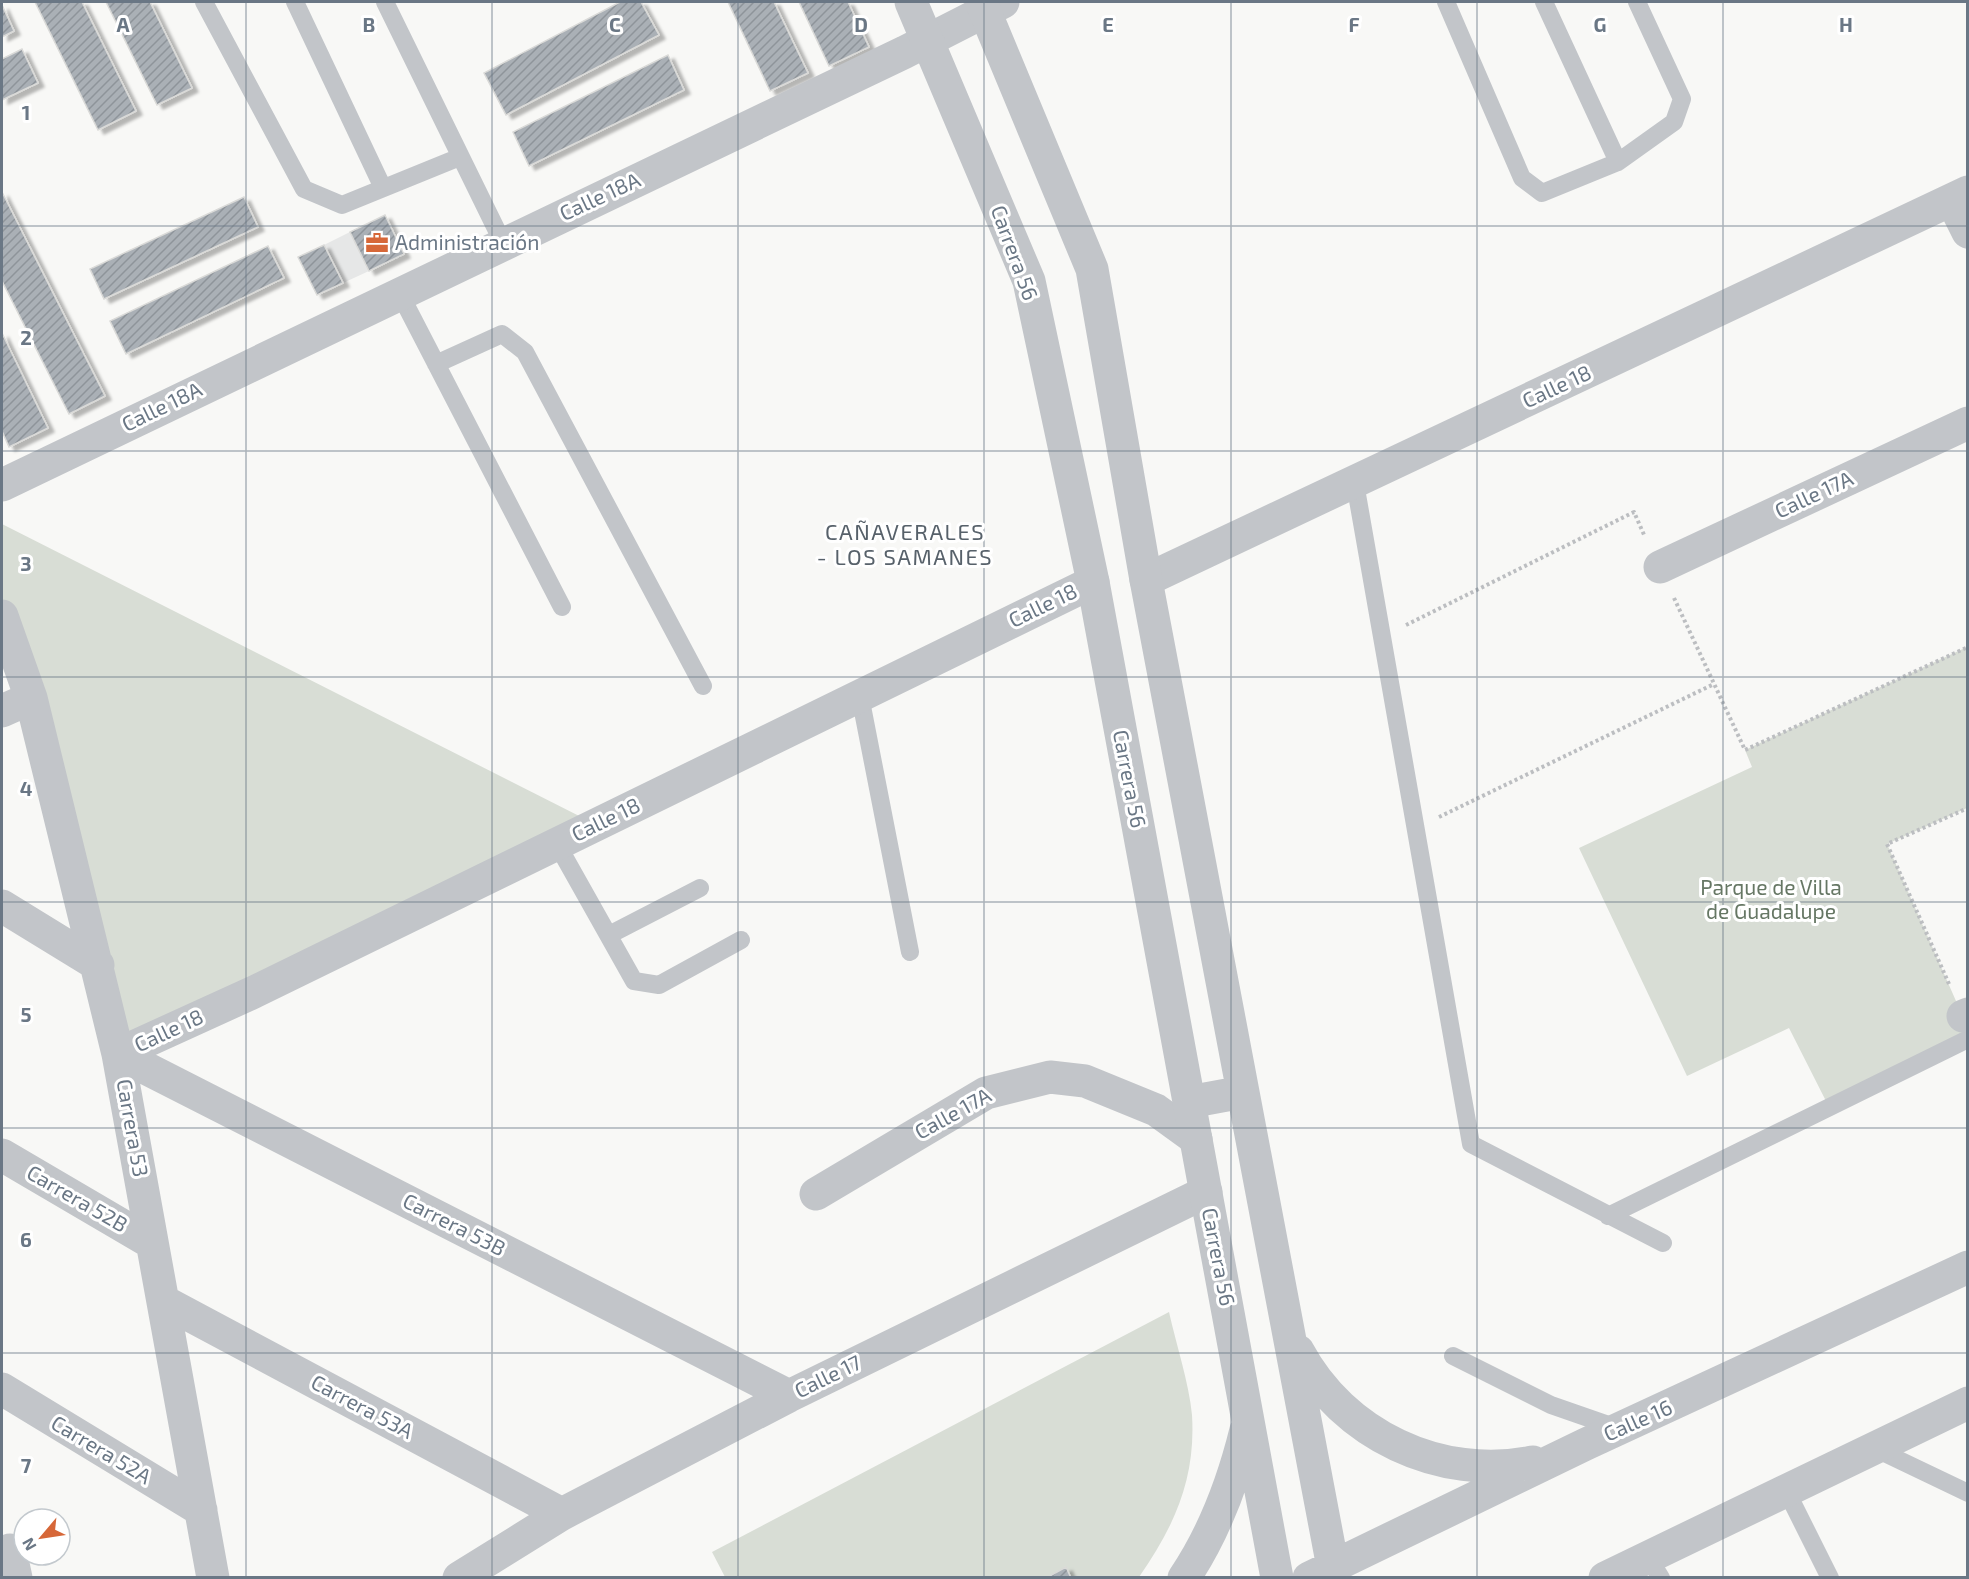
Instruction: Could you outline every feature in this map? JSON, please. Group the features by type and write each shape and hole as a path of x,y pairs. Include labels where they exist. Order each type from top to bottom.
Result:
{"street":[{"name":"Carrera 56","path":"911,2 1029,281 1093,582 1277,1578"},
{"name":"Calle 18A","path":"2,485 399,292 928,40 990,4"},
{"path":"990,4 1092,269 1146,580 1290,1336 1327,1575"},
{"path":"1960,196 1968,232"},
{"name":"Calle 18","path":"1146,580 1960,196"},
{"name":"Calle 17A","path":"1660,567 1968,423"},
{"name":"Calle 18","path":"118,1054 264,987 1093,582"},
{"name":"Carrera 53","path":"2,616 31,698 118,1054 213,1578"},
{"path":"2,711 31,698"},
{"path":"2,906 98,965"},
{"name":"Carrera 53B","path":"118,1054 789,1396"},
{"name":"Calle 17A","path":"816,1194 986,1093 1050,1077 1085,1081 1156,1110 1196,1139"},
{"path":"1189,1102 1243,1092"},
{"name":"Carrera 52B","path":"2,1155 152,1243"},
{"name":"Calle 17","path":"459,1578 562,1514 789,1396 1206,1192"},
{"name":"Calle 16","path":"1327,1575 1586,1444 1968,1267"},
{"name":"Carrera 53A","path":"163,1301 562,1514"},
{"path":"1290,1336 1321,1386 1340,1407 1363,1426 1415,1454 1472,1466 1502,1466 1530,1463 1586,1444"},
{"name":"Carrera 52A","path":"2,1389 201,1510"},
{"path":"1605,1578 1654,1567 1786,1490 1968,1403"},
{"path":"1184,1578 1213,1530 1228,1494 1248,1420"}],"lane":[{"path":"204,2 304,189 342,205 460,157"},
{"path":"295,2 383,188"},
{"path":"385,2 503,243"},
{"path":"1446,2 1521,178 1542,193 1618,162 1674,122 1682,99 1636,2"},
{"path":"1544,2 1618,162"},
{"path":"399,292 562,607"},
{"path":"436,364 502,334 525,352 703,686"},
{"path":"1355,483 1471,1143 1663,1243"},
{"path":"860,696 910,952"},
{"path":"557,844 634,981 659,986 741,940"},
{"path":"609,935 700,888"},
{"path":"1608,1216 1966,1023"},
{"path":"1453,1356 1551,1405 1622,1429"},
{"path":"1874,1448 1968,1493"},
{"path":"1786,1490 1830,1578"}],"path":[{"path":"1382,638 1634,512 1745,750 1968,647"},
{"path":"1415,828 1714,684"},
{"path":"1966,1023 1887,844 1968,808"}],"shaded area":[{"path":"350,232 369,271 343,283 324,245"}],"green space":[{"path":"2,524 597,825 118,1054 2,616"},
{"name":"Parque de Villa de Guadalupe","path":"1967,647 1967,808 1887,844 1967,1026 1967,1039 1829,1107 1789,1028 1687,1076 1579,848 1752,767 1745,750"},
{"path":"1169,1312 1192,1415 1190,1460 1186,1481 1172,1521 1163,1540 1139,1577 725,1577 712,1552"}],"building":[{"path":"35,2 82,2 136,111 98,130"},
{"path":"106,2 150,2 192,88 157,105"},
{"path":"620,2 641,2 659,35 506,115 484,73"},
{"path":"728,2 774,2 808,73 770,91"},
{"path":"799,2 848,2 869,47 829,66"},
{"path":"2,5 14,31 2,37"},
{"path":"22,49 38,83 2,100 2,59"},
{"path":"668,55 684,90 529,166 513,132"},
{"path":"2,192 105,396 69,414 2,281"},
{"path":"244,197 258,227 104,299 90,269"},
{"name":"Administración","path":"385,215 404,254 369,271 350,232"},
{"path":"324,245 343,283 317,295 298,257"},
{"path":"268,246 284,278 126,354 110,321"},
{"path":"2,333 48,428 9,447 2,431"},
{"path":"1066,1567 1071,1578 1046,1578"}],"place":[{"name":"Administración","path":"377,243"}],"district":[{"name":"CAÑAVERALES - LOS SAMANES","path":"905,544"}]}
